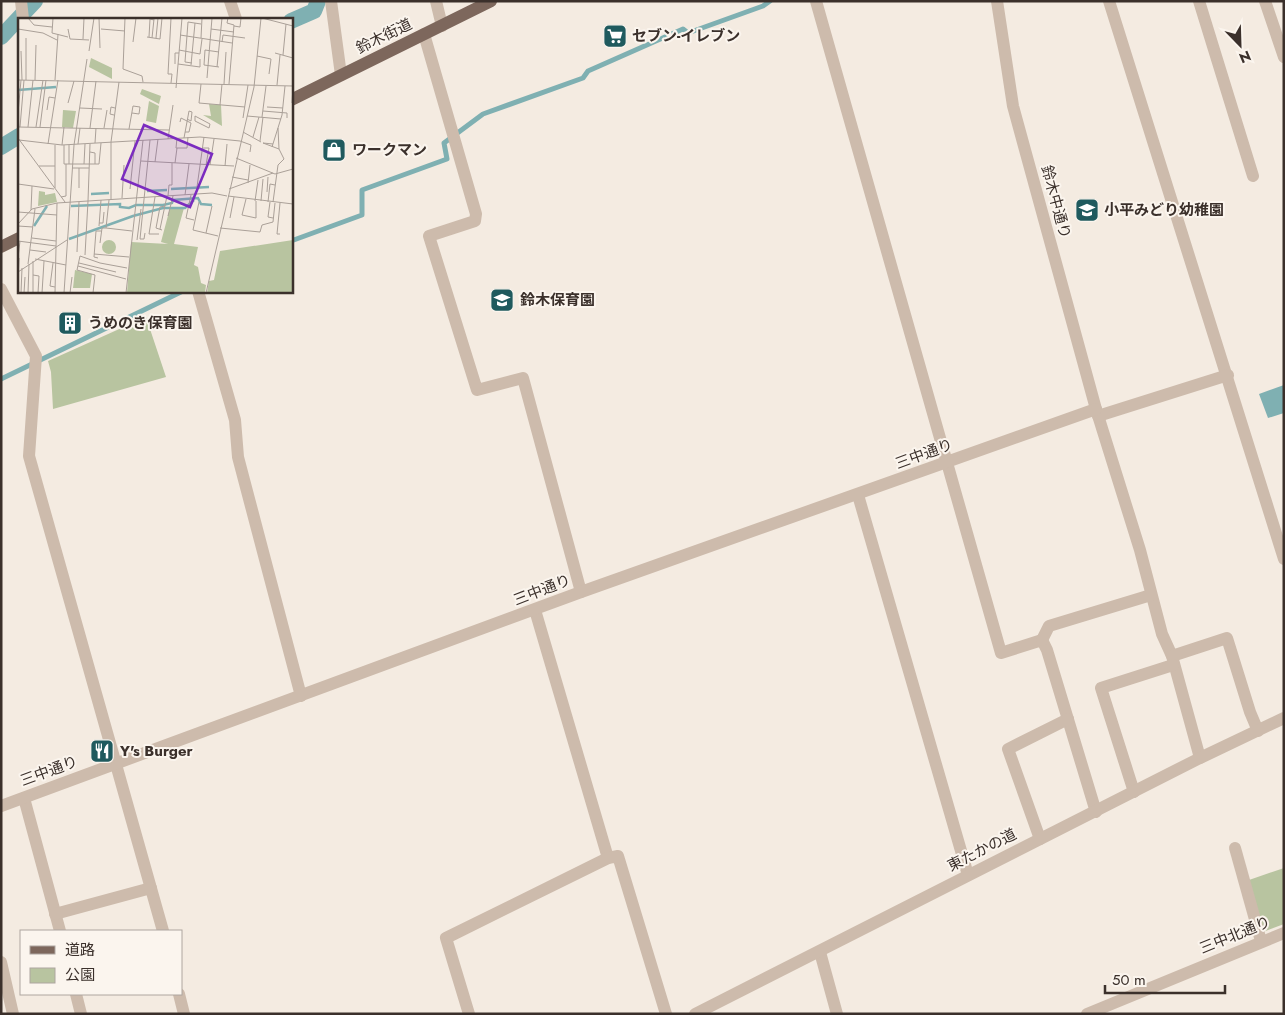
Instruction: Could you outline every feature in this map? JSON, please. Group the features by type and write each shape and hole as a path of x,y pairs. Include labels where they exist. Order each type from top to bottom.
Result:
{"main road":[{"name":"鈴木街道","path":"292,100 491,1"},
{"path":"1,247 18,238"}],"street":[{"path":"230,1 236,18"},
{"path":"331,1 341,75"},
{"path":"436,1 442,26"},
{"path":"816,1 1001,653 1042,640 1049,626 1151,595"},
{"name":"鈴木中通り","path":"997,1 1013,106 1097,413 1162,634 1173,660 1200,758"},
{"path":"1110,1 1284,559"},
{"path":"1199,1 1253,176"},
{"path":"1265,1 1284,57"},
{"path":"424,34 476,214 474,221 429,236 477,390 523,378 581,592"},
{"path":"1,289 36,356 29,456 163,930"},
{"path":"198,292 235,420 238,457 301,696"},
{"name":"三中通り","path":"1,806 581,592 947,462 1097,413 1228,375"},
{"path":"858,495 968,875"},
{"path":"534,610 608,858"},
{"path":"1134,792 1101,688 1227,638 1250,712 1258,731"},
{"path":"1042,640 1047,650 1096,812"},
{"name":"東たかの道","path":"695,1014 1200,758 1284,718"},
{"path":"1040,839 1008,748 1068,719"},
{"path":"24,798 60,930"},
{"path":"1235,848 1262,941"},
{"path":"469,1014 446,938 608,858 618,856 666,1014"},
{"path":"55,914 151,888"},
{"name":"三中北通り","path":"1087,1014 1284,933"},
{"path":"820,952 837,1014"},
{"path":"1,962 13,1014"},
{"path":"76,995 81,1014"},
{"path":"179,995 184,1014"}],"green space":[{"path":"146,317 166,377 53,409 51,372 48,361"},
{"path":"1284,868 1284,924 1263,932 1249,880"}],"water":[{"path":"1284,385 1284,413 1268,418 1259,394"}],"waterway":[{"path":"19,18 35,1"},
{"path":"292,21 314,11 318,1"},
{"path":"292,241 362,215 362,190 447,159 444,143 483,114 583,78 588,71 683,29 688,33 763,6 770,1"},
{"path":"1,37 18,19"},
{"path":"1,147 18,137"},
{"path":"1,379 181,292"}],"place":[{"name":"セブン-イレブン","path":"615,36"},
{"name":"ワークマン","path":"334,150"},
{"name":"小平みどり幼稚園","path":"1087,210"},
{"name":"鈴木保育園","path":"502,300"},
{"name":"うめのき保育園","path":"70,323"},
{"name":"Y's Burger","path":"102,751"}]}
